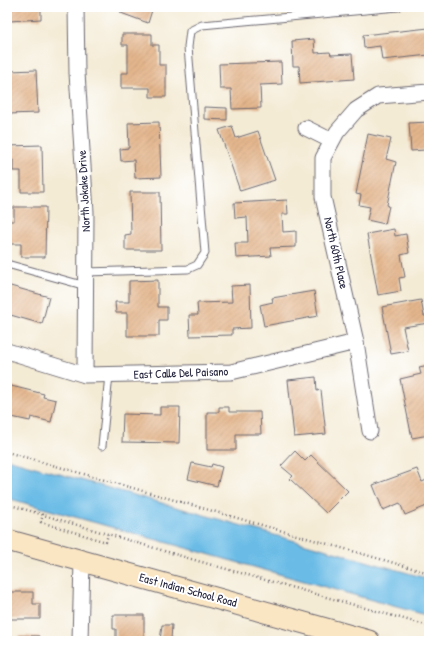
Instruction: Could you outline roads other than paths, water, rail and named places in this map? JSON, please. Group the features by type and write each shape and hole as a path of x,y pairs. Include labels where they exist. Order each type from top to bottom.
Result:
{"main road":[{"name":"East Indian School Road","path":"7,540 369,641"}],"street":[{"name":"North Jokake Drive","path":"76,7 77,73 86,212 85,375"},
{"name":"North 60th Place","path":"370,431 356,342 323,197 323,158 337,132 356,110 378,96 429,92"},
{"path":"306,128 332,141"},
{"name":"East Calle Del Paisano","path":"7,351 85,375 231,372 356,342"},
{"path":"80,641 82,561"}],"lane":[{"path":"7,264 86,279 188,269 197,265 205,254 188,47 190,31 202,25 398,7"},
{"path":"102,446 109,375"}],"water":[{"path":"7,459 429,579 429,616 7,498"}]}
